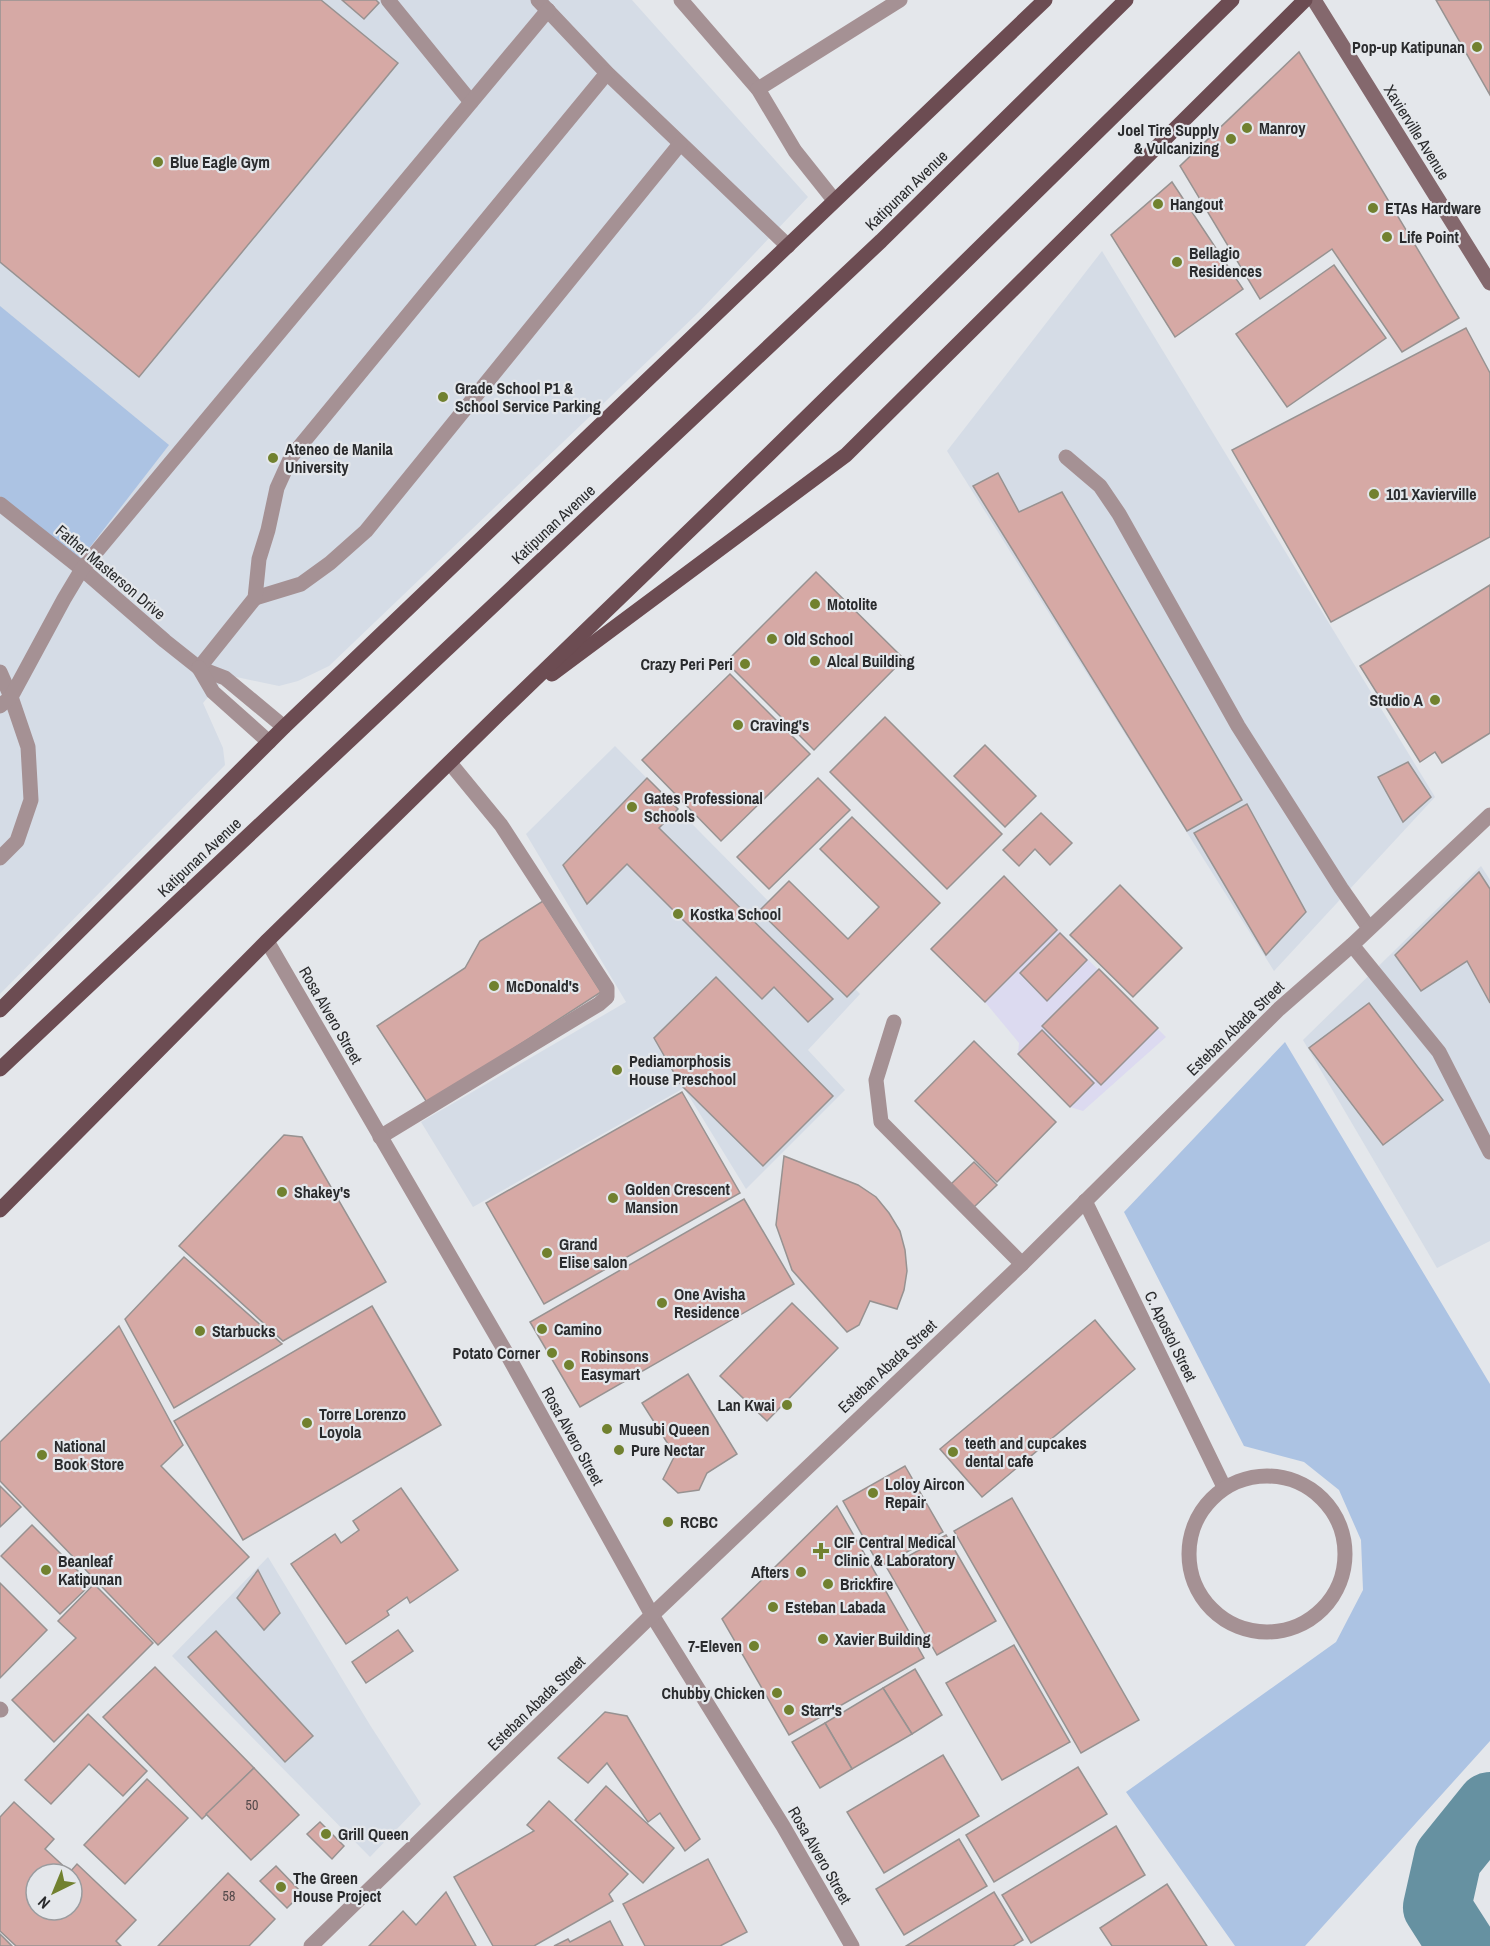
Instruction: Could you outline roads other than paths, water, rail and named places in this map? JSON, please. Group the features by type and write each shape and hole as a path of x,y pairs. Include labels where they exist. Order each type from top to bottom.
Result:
{"main road":[{"name":"Katipunan Avenue","path":"0,1010 284,727 1045,0"},
{"name":"Katipunan Avenue","path":"0,1069 881,241 1126,0"},
{"path":"0,1210 267,941 769,454 1232,0"},
{"path":"499,714 846,455 1305,0"},
{"name":"Xavierville Avenue","path":"1314,0 1490,283"}],"street":[{"path":"388,0 471,102"},
{"path":"681,0 758,89 795,151 834,200"},
{"path":"758,89 900,0"},
{"path":"6,701 82,569 471,102 543,5 607,73 788,246"},
{"path":"199,668 255,598 260,560 276,488 291,458 607,73"},
{"path":"255,598 301,584 330,563 366,531 680,144"},
{"path":"1066,457 1100,486 1119,514 1238,726 1369,928"},
{"name":"Father Masterson Drive","path":"0,504 82,569 199,668 225,678 284,727"},
{"name":"Father Masterson Drive","path":"199,668 213,692 269,742"},
{"path":"0,672 6,701 28,747 31,800 17,841 0,858"},
{"path":"380,1137 607,997 606,988 501,825 450,763"},
{"name":"Esteban Abada Street","path":"311,1946 652,1616 1022,1264 1279,1009 1352,945 1490,815"},
{"name":"Rosa Alvero Street","path":"267,941 508,1356 652,1616 783,1827 852,1946"},
{"path":"1352,945 1439,1052 1490,1152"},
{"path":"894,1022 876,1080 881,1122 1022,1264"},
{"name":"C. Apostol Street","path":"1085,1201 1224,1487"},
{"path":"1275,1475 1301,1483 1323,1499 1338,1521 1345,1547 1343,1574 1332,1599 1313,1618 1289,1630 1264,1633 1240,1628 1225,1620 1201,1598 1191,1574 1188,1550 1192,1525 1205,1504 1224,1487 1249,1477 1275,1475"}],"waterway":[{"path":"1462,1946 1437,1907 1448,1858 1490,1806"}],"place":[{"name":"Pop-up Katipunan","path":"1477,47"},
{"name":"Manroy","path":"1247,128"},
{"name":"Joel Tire Supply & Vulcanizing","path":"1231,139"},
{"name":"Blue Eagle Gym","path":"158,162"},
{"name":"Hangout","path":"1158,204"},
{"name":"ETAs Hardware","path":"1373,208"},
{"name":"Life Point","path":"1387,237"},
{"name":"Bellagio Residences","path":"1177,262"},
{"name":"Grade School P1 & School Service Parking","path":"443,397"},
{"name":"Ateneo de Manila University","path":"273,458"},
{"name":"101 Xavierville","path":"1374,494"},
{"name":"Motolite","path":"815,604"},
{"name":"Old School","path":"772,639"},
{"name":"Alcal Building","path":"815,661"},
{"name":"Crazy Peri Peri","path":"745,664"},
{"name":"Studio A","path":"1435,700"},
{"name":"Craving's","path":"738,725"},
{"name":"Gates Professional Schools","path":"632,807"},
{"name":"Kostka School","path":"678,914"},
{"name":"McDonald's","path":"494,986"},
{"name":"Pediamorphosis House Preschool","path":"617,1070"},
{"name":"Shakey's","path":"282,1192"},
{"name":"Golden Crescent Mansion","path":"613,1198"},
{"name":"Grand Elise salon","path":"547,1253"},
{"name":"One Avisha Residence","path":"662,1303"},
{"name":"Camino","path":"542,1329"},
{"name":"Starbucks","path":"200,1331"},
{"name":"Potato Corner","path":"552,1353"},
{"name":"Robinsons Easymart","path":"569,1365"},
{"name":"Lan Kwai","path":"787,1405"},
{"name":"Torre Lorenzo Loyola","path":"307,1423"},
{"name":"Musubi Queen","path":"607,1429"},
{"name":"Pure Nectar","path":"619,1450"},
{"name":"teeth and cupcakes dental cafe","path":"953,1452"},
{"name":"National Book Store","path":"42,1455"},
{"name":"Loloy Aircon Repair","path":"873,1493"},
{"name":"RCBC","path":"668,1522"},
{"name":"CIF Central Medical Clinic & Laboratory","path":"821,1551"},
{"name":"Beanleaf Katipunan","path":"46,1570"},
{"name":"Afters","path":"801,1572"},
{"name":"Brickfire","path":"828,1584"},
{"name":"Esteban Labada","path":"773,1607"},
{"name":"Xavier Building","path":"823,1639"},
{"name":"7-Eleven","path":"754,1646"},
{"name":"Chubby Chicken","path":"777,1693"},
{"name":"Starr's","path":"789,1710"},
{"name":"Grill Queen","path":"326,1834"},
{"name":"The Green House Project","path":"281,1887"}]}
